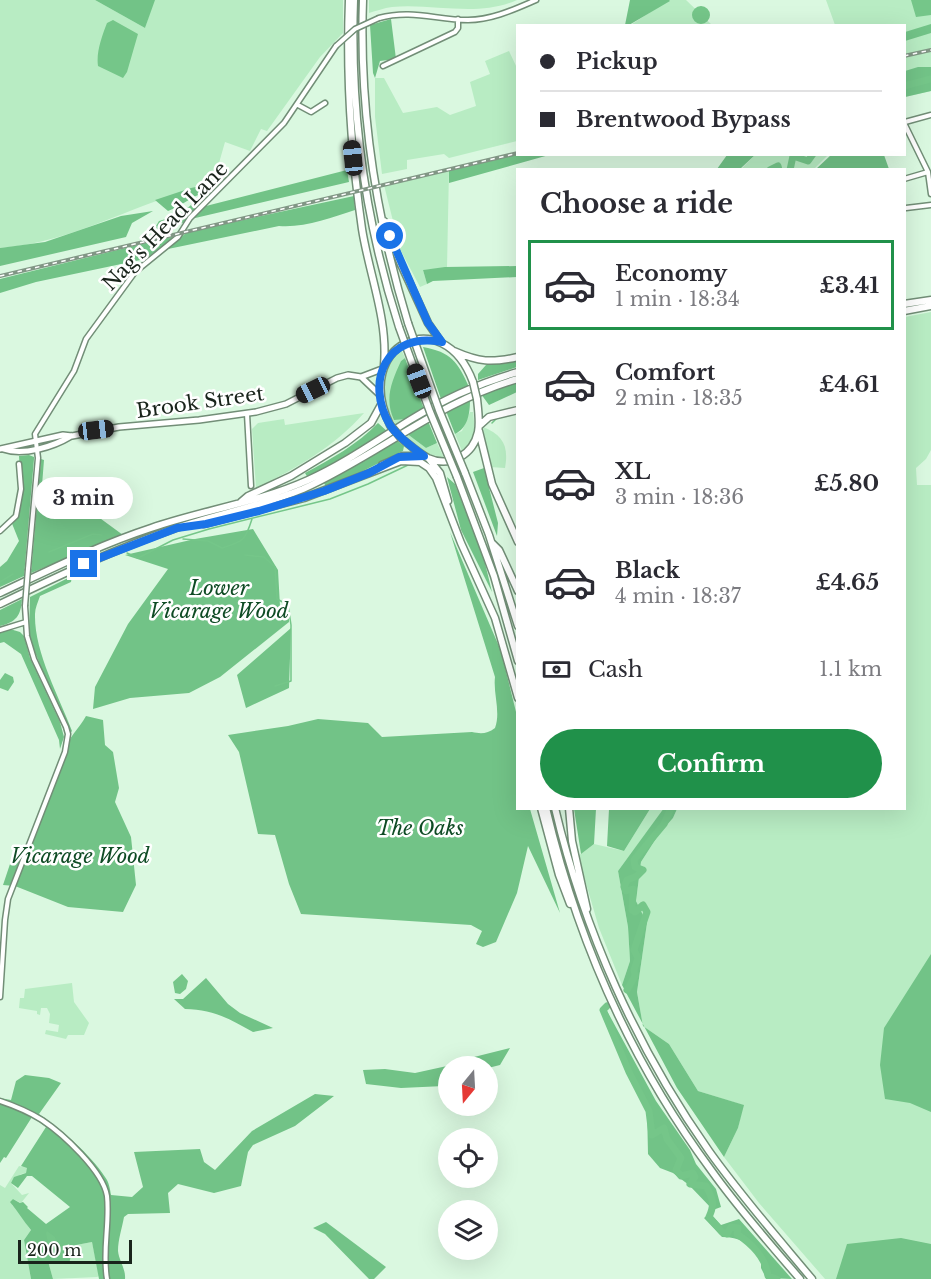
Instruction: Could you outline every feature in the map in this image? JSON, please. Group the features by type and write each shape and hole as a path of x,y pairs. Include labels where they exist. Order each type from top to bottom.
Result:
{"highway":[{"path":"349,0 348,74 351,136 362,230 385,339 380,395 390,425 401,438 426,457 440,473 450,513"},
{"path":"354,0 354,79 358,174 369,260"},
{"path":"363,0 363,59 370,159 393,272 408,323 491,543 516,620"},
{"path":"357,135 375,240 399,327 491,566 516,654"},
{"path":"379,210 428,323 442,342 454,350 482,361 497,362 516,357"},
{"path":"906,304 931,300"},
{"path":"906,311 931,306"},
{"path":"383,367 390,355 400,346 420,340 442,342"},
{"path":"454,350 473,382 485,461 492,484 516,538"},
{"path":"0,593 148,529 239,504 316,476 344,462 408,421 453,396 485,382 516,373"},
{"path":"0,604 84,564 177,528 253,506 301,489 344,468 436,413 481,391 516,381"},
{"path":"239,504 248,496 291,476 345,443 371,423 382,403"},
{"path":"369,473 399,457 426,457 444,461 459,458 471,448 479,428 489,417 516,410"},
{"path":"177,528 206,524 314,494 401,461 420,462 429,468 436,478 499,630 516,682"},
{"path":"491,543 499,550 516,587"},
{"path":"499,630 516,691"},
{"path":"542,810 567,898 616,1010 664,1101 722,1186 800,1279"},
{"path":"547,810 579,921"},
{"path":"556,810 572,872 587,916 626,1010 675,1100 734,1185 812,1279"},
{"path":"568,810 577,867 587,902 587,916"}],"main road":[{"name":"Brook Street","path":"2,449 63,435 247,414 286,404 343,376 361,377 383,367"},
{"path":"361,377 380,395"},
{"name":"Brook Street","path":"2,449 10,452 37,448 72,435"}],"street":[{"name":"Nag's Head Lane","path":"36,441 36,431 74,371 86,339 116,296 135,272 178,237 190,218 273,135 298,105 336,46 355,28 379,18 407,13 458,19 487,18 536,0"},
{"path":"383,66 455,32 458,28 458,19"},
{"path":"298,105 311,112 325,102"},
{"path":"906,122 931,115"},
{"path":"906,127 930,174 931,194"},
{"path":"906,179 930,174"},
{"path":"906,208 931,205"},
{"path":"247,414 251,486"},
{"path":"0,997 8,899 65,752 68,734 34,659 27,636 25,606 38,458 36,441"},
{"path":"0,531 16,516 21,489 19,464"},
{"path":"0,630 26,622"},
{"path":"0,1101 42,1120 85,1158 100,1176 106,1195 104,1263 107,1279"}],"shaded area":[{"path":"0,0 95,0 145,28 154,0 343,0 343,33 320,57 267,131 261,129 250,151 225,142 213,184 186,191 55,238 0,248"},
{"path":"369,0 517,0 486,8 408,6 389,7 369,13"},
{"path":"669,0 686,0 711,24 632,24"},
{"path":"826,0 931,0 931,91 906,97 906,24 835,24"},
{"path":"911,0 931,0 931,15 916,17"},
{"path":"701,6 707,9 710,15 707,21 701,24 695,21 692,15 695,9"},
{"path":"113,20 138,34 127,72 123,78 98,66 101,39 107,23"},
{"path":"509,51 516,66 516,141 449,158 444,154 407,160 407,169 382,174 375,117 375,78 384,78 403,113 437,107 450,115 476,106 470,82 490,74 485,61"},
{"path":"754,156 827,156 815,168 742,168"},
{"path":"449,170 447,268 423,270 427,284 420,287 400,249 384,185"},
{"path":"931,312 931,450 926,459 916,468 917,485 931,485 931,1279 825,1279 759,1203 724,1157 738,1128 743,1105 698,1091 669,1044 643,1026 637,992 647,923 636,901 641,862 677,810 906,810 906,317"},
{"path":"401,349 405,358 401,361 394,419 406,419 396,425 386,406 384,386 388,366"},
{"path":"470,412 473,412 474,423 472,438 462,451 455,434 462,431"},
{"path":"364,413 341,436 314,456 256,488 252,429 258,423 284,419 285,425"},
{"path":"483,427 503,442 506,453 505,468 490,467"},
{"path":"406,433 426,448 437,443 444,458 426,453 405,435"},
{"path":"5,673 13,677 14,682 8,691 0,688 0,680"},
{"path":"649,810 663,810 618,871 628,927 630,961 622,985 599,928 578,856 594,844 624,851"},
{"path":"182,974 188,981 186,989 180,994 175,993 173,982"},
{"path":"72,983 74,1002 89,1023 84,1035 68,1035 66,1039 45,1034 46,1030 58,1032 59,1025 49,1023 50,1014 47,1008 41,1008 40,1015 37,1011 19,1008 20,998 24,998 25,989"},
{"path":"19,1166 28,1168 26,1173 21,1174 11,1183 22,1195 29,1193 21,1203 13,1199 12,1205 31,1230 24,1240 31,1279 0,1279 0,1185 5,1188"},
{"path":"47,1231 55,1237 57,1247 63,1251 61,1257 50,1255"},
{"path":"92,1242 99,1276 53,1279 48,1261 69,1264 71,1246"}],"green space":[{"path":"95,0 155,0 145,28"},
{"path":"630,0 670,1 631,24 625,24"},
{"path":"391,19 396,59 380,61 375,78 370,25"},
{"path":"931,24 931,33 906,41 906,32"},
{"path":"918,67 931,67 931,91 906,97 906,71"},
{"path":"516,154 545,156 449,183 449,170"},
{"path":"726,156 754,156 741,168 718,168"},
{"path":"830,156 884,156 889,168 817,168"},
{"path":"347,170 349,182 191,219 206,206"},
{"path":"225,181 206,195 203,193 168,211 155,200 191,188"},
{"path":"354,196 355,210 327,219 308,224 279,226 168,249 187,232"},
{"path":"197,200 203,201 186,222 157,229 159,221 179,215"},
{"path":"153,211 132,223 126,237 0,266 0,248 45,242 121,216"},
{"path":"174,236 145,259 36,282 0,293 0,279"},
{"path":"516,266 516,277 433,281 427,284 423,270 445,267"},
{"path":"423,347 447,355 457,365 469,387 441,399"},
{"path":"405,358 424,409 406,419 394,420 389,397 390,390 401,361"},
{"path":"516,360 516,367 478,380 478,374 486,365"},
{"path":"516,382 516,392 489,405 481,394"},
{"path":"470,400 469,415 463,428 455,434 446,411"},
{"path":"428,421 437,443 426,448 406,433"},
{"path":"378,423 388,432 308,478 305,473 353,444"},
{"path":"395,439 404,446 403,451 326,487 324,483 366,460"},
{"path":"29,455 34,459 24,576 0,587 0,567 7,561 19,541 11,521 21,489 19,456"},
{"path":"41,459 44,460 41,498 60,499 82,505 123,535 31,573"},
{"path":"484,468 498,523 497,536 473,472"},
{"path":"447,477 455,484 484,559 492,592 461,530"},
{"name":"Lower Vicarage Wood","path":"253,529 278,570 280,606 289,611 289,622 220,677 189,693 130,698 93,709 95,687 128,624 168,569 125,555"},
{"name":"The Oaks","path":"450,532 501,651 516,712 516,810 530,810 560,913 528,846 517,893 496,942 483,947 476,944 482,931 471,925 301,914 289,884 275,835 258,834 239,752 228,735 318,719 368,723 382,737 484,733 495,728 497,722 495,677"},
{"path":"72,576 71,582 40,596 35,614 43,658 72,731 69,735 29,633 30,597"},
{"path":"22,599 17,617 0,626 0,610"},
{"path":"291,628 289,688 246,708 237,675"},
{"path":"10,629 24,636 30,658 60,722 64,737 60,749 59,740 21,654 4,642 0,643 0,632"},
{"name":"Vicarage Wood","path":"86,716 103,720 105,745 113,752 119,788 115,802 131,837 136,885 123,912 68,907 15,886 3,885 14,852 24,853 68,742"},
{"path":"574,810 596,810 594,844 581,854"},
{"path":"609,810 649,810 624,851 607,846"},
{"path":"663,810 677,810 641,862 636,901 647,923 637,992 643,1024 622,985 630,961 628,927 618,871"},
{"path":"931,954 931,1112 910,1103 885,1099 880,1065 884,1028"},
{"path":"206,978 228,1004 240,1013 273,1028 253,1032 212,1013 185,1009 174,999 183,999"},
{"path":"606,1009 656,1101 690,1150 696,1164 716,1189 721,1207 713,1210 689,1185 673,1173 660,1168 648,1154 647,1108 624,1065 605,1018"},
{"path":"644,1027 669,1044 698,1091 744,1105 738,1128 724,1157 677,1088"},
{"path":"510,1048 498,1066 498,1056 478,1056"},
{"path":"438,1068 438,1086 401,1088 366,1084 363,1070 385,1069 415,1073"},
{"path":"25,1075 49,1078 61,1083 39,1114 66,1135 92,1160 106,1179 111,1195 132,1197 143,1187 134,1152 200,1149 204,1162 215,1170 252,1131 315,1094 334,1096 295,1126 253,1145 248,1152 241,1186 214,1193 178,1184 168,1193 170,1213 128,1214 124,1217 118,1251 125,1279 99,1279 92,1242 71,1246 69,1264 48,1261 53,1279 31,1279 24,1240 31,1230 10,1202 13,1199 20,1203 23,1202 46,1224 70,1207 32,1176 27,1176 18,1188 11,1183 14,1177 26,1173 27,1168 21,1166 46,1127 32,1117 6,1158 4,1157 0,1163 0,1098 11,1100 16,1081"},
{"path":"710,1213 721,1225 739,1219 792,1279 766,1278 761,1268 761,1256 744,1242 722,1237 704,1218"},
{"path":"326,1222 386,1267 374,1279 369,1279 325,1234 313,1228"},
{"path":"901,1238 931,1244 931,1279 836,1279 847,1244"}],"waterway":[{"path":"906,85 931,79"},
{"path":"790,168 793,156"},
{"path":"793,156 808,161 812,156"},
{"path":"774,168 778,166 778,168"},
{"path":"492,423 498,417"},
{"path":"127,553 138,558 173,540 330,499 408,465"},
{"path":"183,539 208,541 222,548 243,539 252,519"},
{"path":"49,552 93,534 102,535"},
{"path":"245,555 264,557 275,567 277,599 288,605 291,625 291,681 275,686"},
{"path":"0,582 13,574"},
{"path":"627,990 635,976 634,970 638,958 634,950 647,912 643,905 635,912 632,910 633,889 626,891 624,887 627,880 637,876 643,870 635,867 634,860 664,824 670,810"},
{"path":"607,1006 603,1010 629,1072 649,1111 652,1135 664,1128 667,1139 681,1158 676,1170 681,1176 693,1173 695,1177 690,1184 706,1186 713,1205 709,1217 722,1232 727,1234 731,1227 738,1228 737,1234 748,1242 761,1257 768,1276 777,1279"}],"railway":[{"path":"906,56 931,50"},
{"path":"0,276 516,153"}],"route":[{"path":"84,564 177,528 206,524 304,498 369,473 399,457 424,456 401,438 386,417 380,395 382,369 390,355 400,346 420,340 442,342 428,323 390,236"}]}
